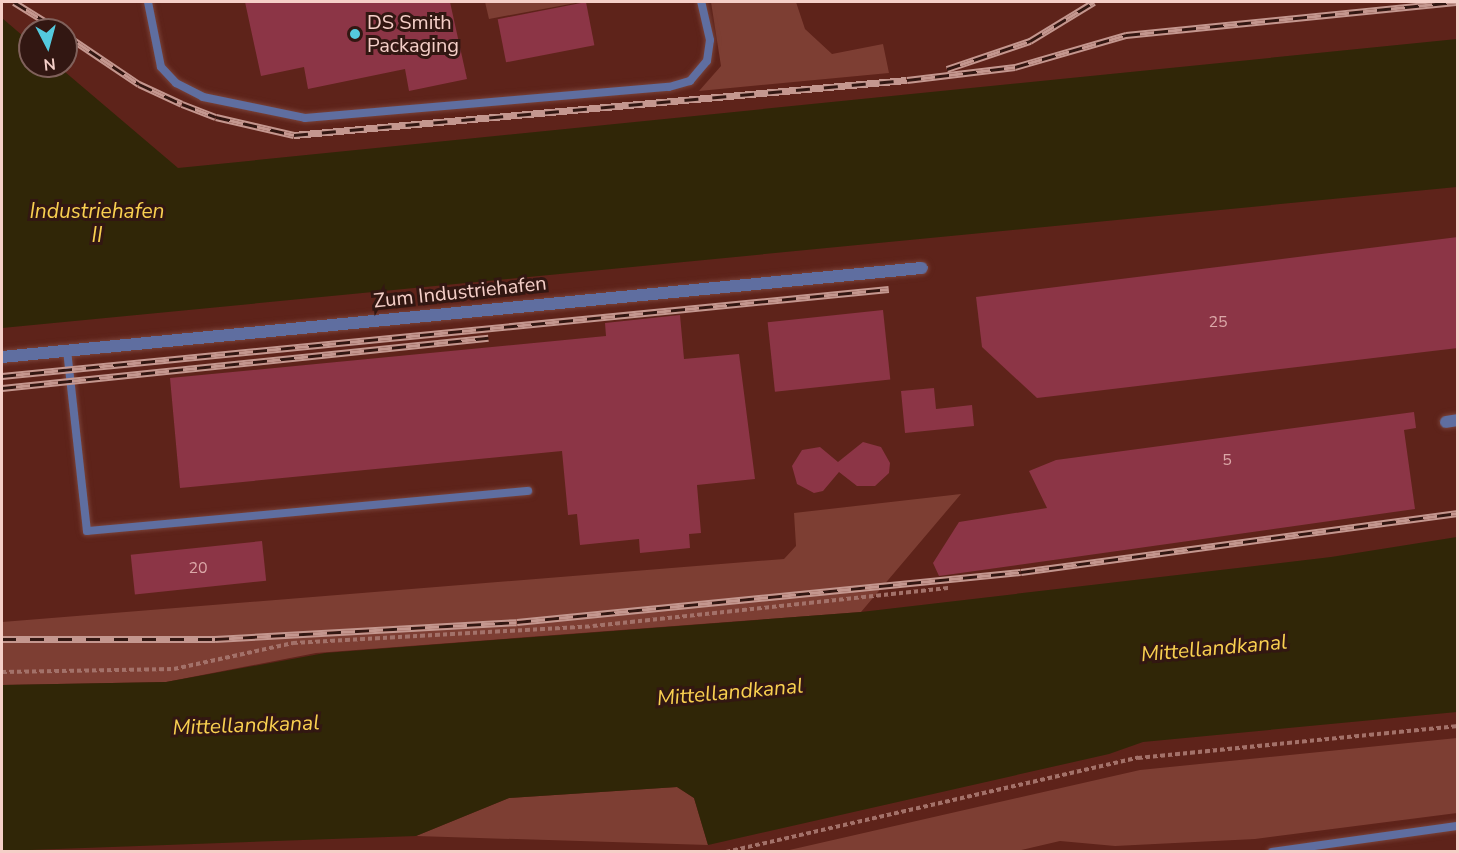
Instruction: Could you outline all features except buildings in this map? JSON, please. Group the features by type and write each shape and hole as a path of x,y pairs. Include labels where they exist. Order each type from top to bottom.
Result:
{"street":[{"name":"Zum Industriehafen","path":"2,357 922,268"}],"lane":[{"path":"148,2 162,67 177,83 203,97 305,118 669,87 690,81 707,61 710,40 701,2"},
{"path":"67,350 87,531 528,491"},
{"path":"1272,852 1458,826"}],"path":[{"path":"2,672 174,669 293,643 593,626 950,588"},
{"path":"726,852 1138,758 1458,726"},
{"path":"365,852 443,852"}],"shaded area":[{"path":"485,2 581,2 489,19"},
{"path":"711,2 796,2 805,29 832,54 883,44 889,73 699,91 721,66"},
{"path":"961,494 861,612 316,653 166,682 2,685 2,622 784,559 796,546 794,513"},
{"path":"1457,738 1457,813 1255,839 1115,846 1060,841 1013,852 785,851 1140,770"},
{"path":"677,787 694,798 708,845 416,836 509,798"}],"water":[{"name":"Industriehafen II","path":"2,18 18,32 18,78 72,78 178,168 1457,39 1457,187 2,328"},
{"name":"Mittellandkanal","path":"1457,537 1457,712 1143,742 1109,754 708,845 694,798 677,787 509,798 416,836 2,851 2,685 166,682 325,653 861,612 1331,557"}],"railway":[{"path":"14,2 40,18"},
{"path":"947,69 1030,41 1094,2"},
{"path":"78,43 139,84 182,104 216,117 294,135 907,80 1015,67 1126,35 1458,2"},
{"path":"2,376 889,289"},
{"path":"2,388 488,338"},
{"path":"2,639 215,639 517,622 1021,572 1458,513"}],"place":[{"name":"DS Smith Packaging","path":"355,34"}]}
